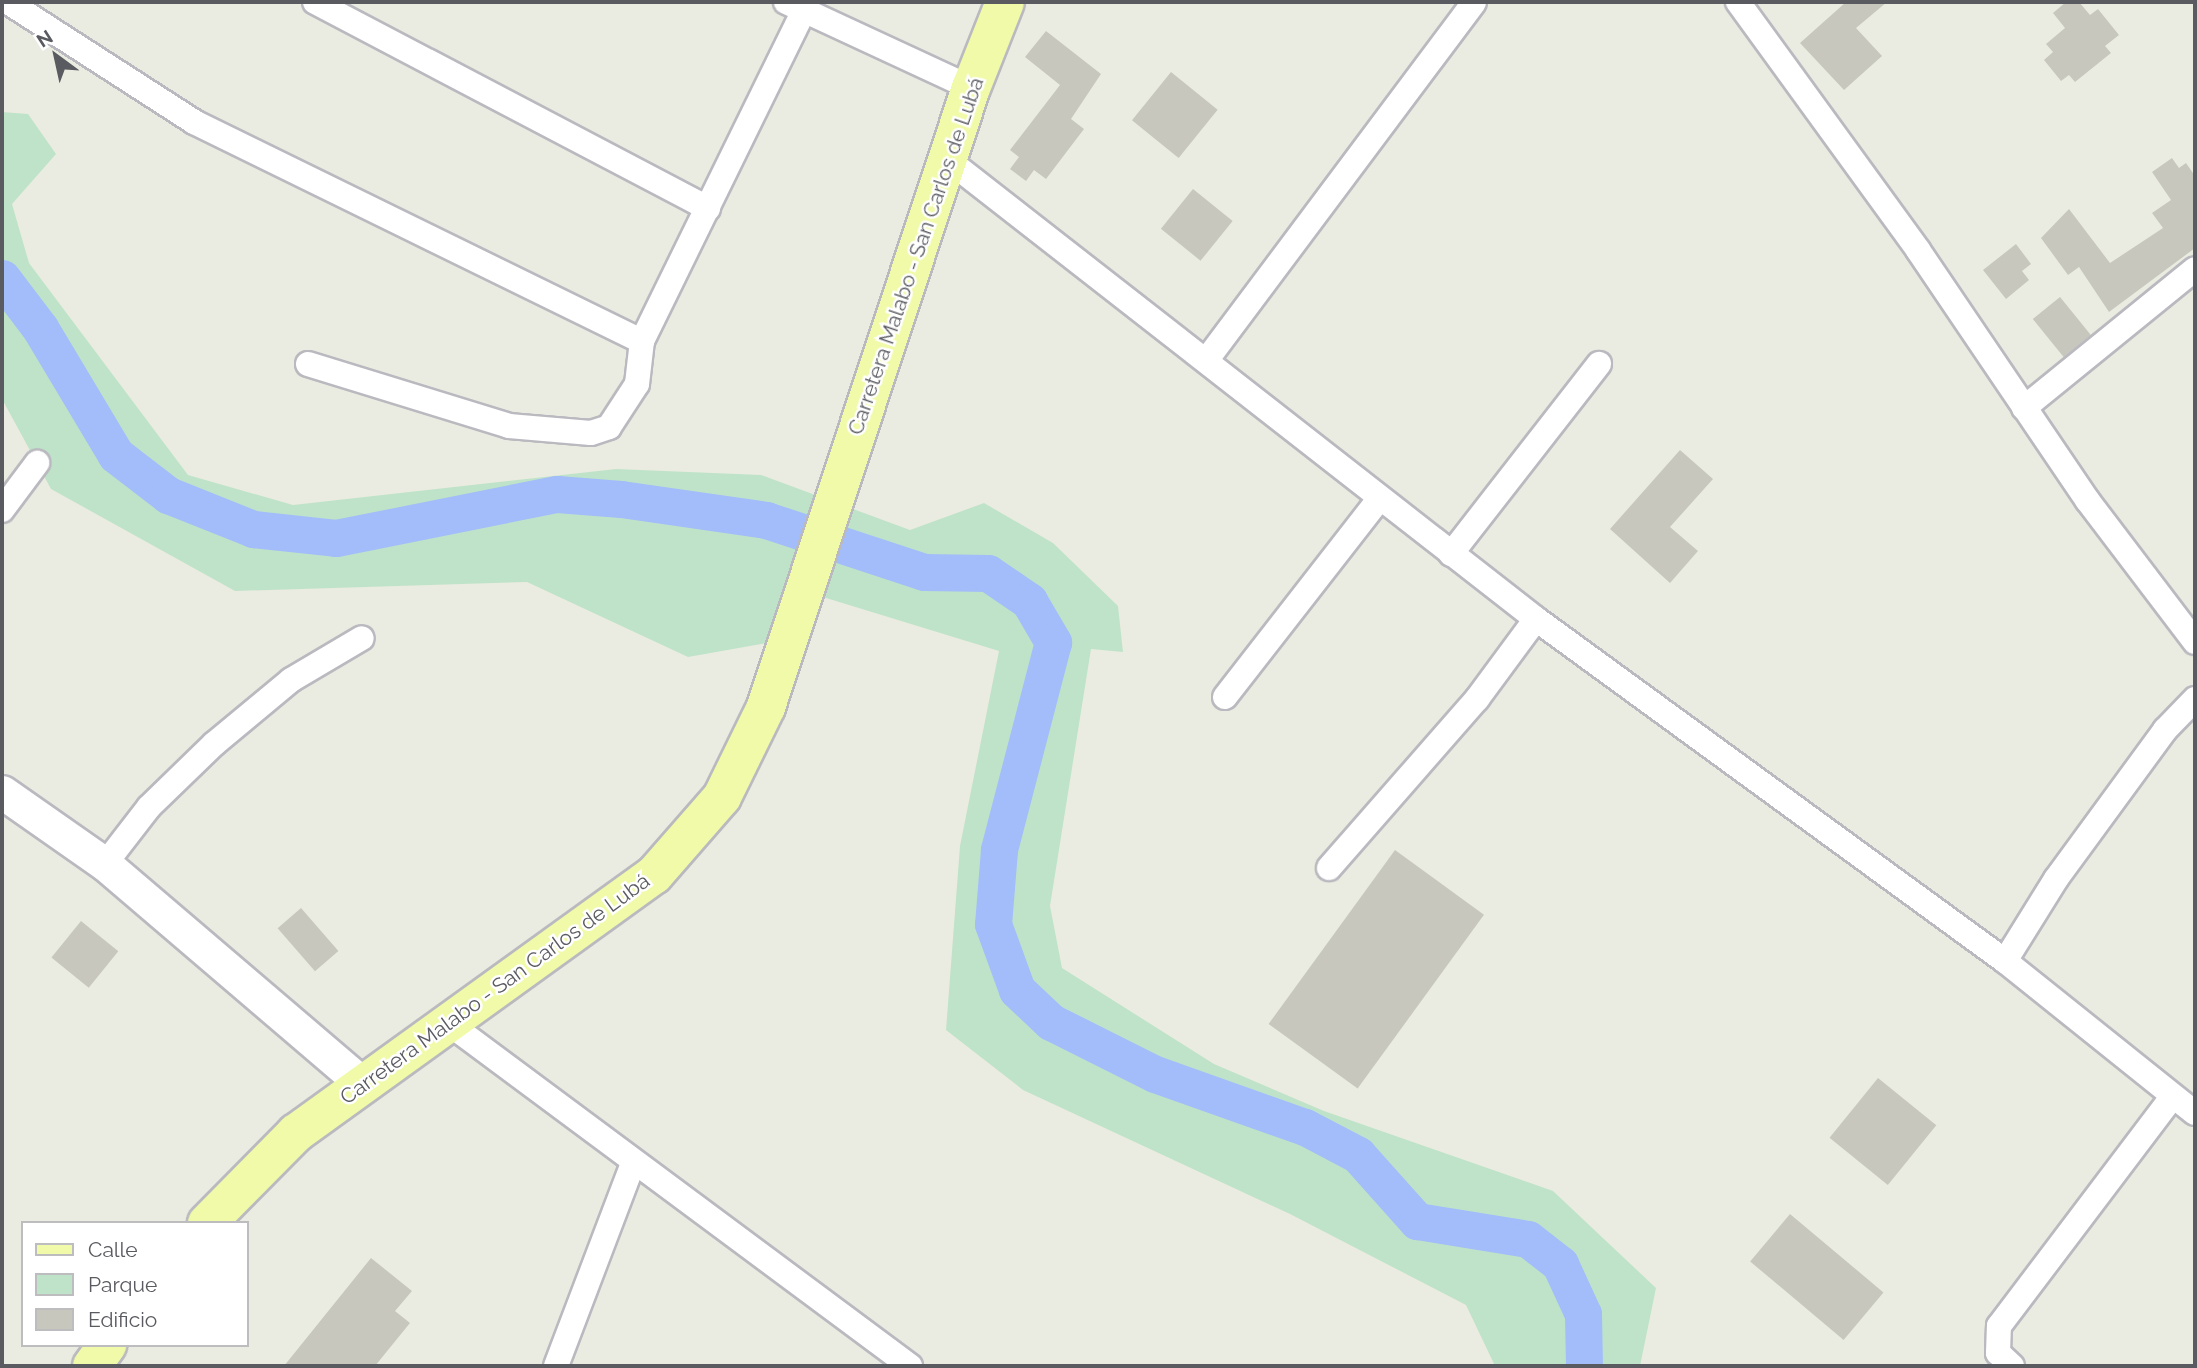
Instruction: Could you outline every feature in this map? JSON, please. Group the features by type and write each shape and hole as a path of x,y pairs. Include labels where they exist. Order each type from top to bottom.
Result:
{"main road":[{"name":"Carretera Malabo - San Carlos de Lubá","path":"209,1221 296,1133 361,1083 451,1025 654,875 705,818 746,754 766,707 808,573 971,88 1005,2"},
{"path":"92,1366 106,1347"}],"street":[{"path":"8,2 194,122 642,341"},
{"path":"315,2 708,208"},
{"path":"1208,358 1474,2"},
{"path":"1738,2 1886,205 2024,408 2195,642"},
{"path":"308,363 509,426 591,433 609,426 623,412 637,384 642,341 708,208 794,7 971,88"},
{"path":"948,160 1208,358 1536,620 2005,961 2195,1113"},
{"path":"2024,408 2195,269"},
{"path":"1451,554 1599,364"},
{"path":"2,510 37,463"},
{"path":"1225,696 1380,498"},
{"path":"1329,868 1477,699 1536,620"},
{"path":"105,864 149,807 214,744 291,680 362,638"},
{"path":"2005,961 2064,868 2165,730 2195,699"},
{"path":"2,792 105,864 361,1083"},
{"path":"451,1025 909,1366"},
{"path":"2012,1366 1998,1353 1999,1326 2174,1096"},
{"path":"556,1366 633,1163"}],"green space":[{"path":"2,112 28,114 56,154 12,204 29,263 188,475 293,505 616,469 761,475 910,530 984,503 1053,543 1118,606 1123,652 1091,649 1050,906 1062,968 1214,1064 1324,1111 1553,1191 1656,1288 1640,1366 1495,1366 1466,1305 1290,1214 1023,1090 946,1030 960,846 999,651 800,590 789,639 688,657 527,582 235,591 51,489 2,399"}],"building":[{"path":"1846,2 1887,2 1856,28 1882,56 1844,90 1800,43"},
{"path":"2066,2 2079,2 2090,15 2098,9 2119,35 2105,46 2111,53 2075,82 2069,75 2061,81 2044,60 2053,52 2046,44 2065,28 2053,13"},
{"path":"1046,31 1101,74 1071,119 1084,129 1046,179 1034,170 1026,181 1010,169 1019,157 1010,150 1060,85 1025,57"},
{"path":"1171,72 1218,110 1179,158 1132,120"},
{"path":"2172,158 2179,168 2186,163 2195,176 2195,248 2109,312 2079,267 2068,275 2041,238 2069,209 2110,263 2163,228 2152,213 2171,200 2152,172"},
{"path":"1193,189 1233,221 1201,261 1161,229"},
{"path":"2016,244 2031,264 2022,271 2029,280 2006,299 1983,270"},
{"path":"2060,297 2091,335 2064,357 2033,319"},
{"path":"1680,450 1713,479 1670,527 1698,551 1670,583 1610,529"},
{"path":"1395,850 1484,915 1358,1089 1269,1024"},
{"path":"301,908 338,951 315,971 278,928"},
{"path":"81,921 118,951 89,988 51,958"},
{"path":"1878,1078 1936,1125 1888,1185 1830,1138"},
{"path":"1790,1214 1883,1292 1844,1340 1750,1261"},
{"path":"371,1258 412,1291 395,1311 410,1323 375,1366 284,1366"}],"waterway":[{"path":"2,278 40,328 116,455 168,495 253,529 336,538 557,494 621,499 766,520 924,572 988,573 1029,601 1053,642 999,850 993,924 1017,990 1051,1022 1155,1074 1305,1127 1358,1155 1417,1221 1528,1239 1560,1264 1583,1314 1584,1366"}]}
